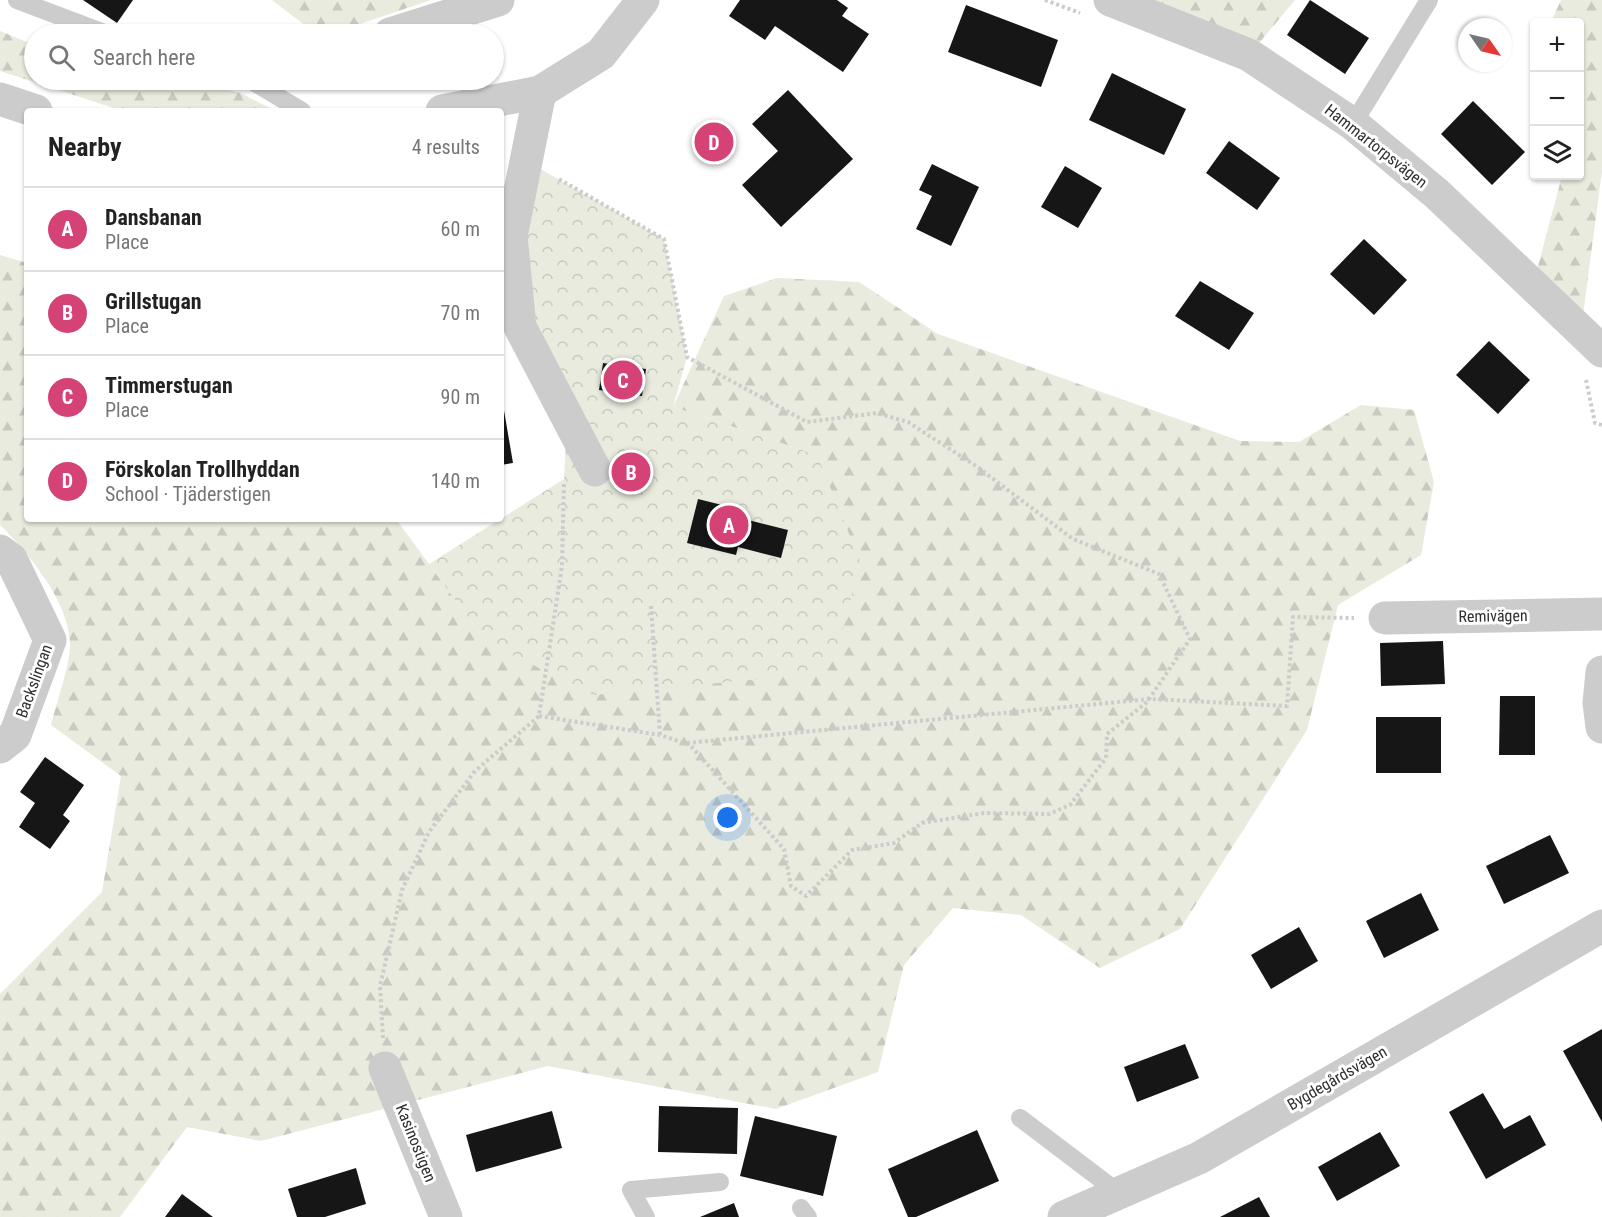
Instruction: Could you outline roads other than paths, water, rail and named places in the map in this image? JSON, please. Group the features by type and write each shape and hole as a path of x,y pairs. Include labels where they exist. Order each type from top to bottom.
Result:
{"street":[{"path":"422,24 498,0"},
{"path":"457,108 540,92 601,54 643,0"},
{"name":"Hammartorpsvägen","path":"1096,7 1250,55 1353,124 1437,194 1591,345"},
{"path":"540,92 511,236 520,327 579,475"},
{"path":"0,99 27,108"},
{"name":"Backslingan","path":"0,551 11,559 50,640 15,735 0,747"},
{"name":"Remivägen","path":"1385,618 1602,614"},
{"path":"1602,672 1599,703 1602,727"},
{"name":"Bygdegårdsvägen","path":"1064,1217 1199,1158 1602,926"},
{"name":"Kasinostigen","path":"385,1068 446,1217"}],"lane":[{"path":"17,0 81,24"},
{"path":"1353,124 1429,0"},
{"path":"267,90 297,108"},
{"path":"1020,1118 1119,1193"},
{"path":"646,1217 631,1190 720,1182"}],"place":[{"name":"Förskolan Trollhyddan","path":"714,142"},
{"name":"Timmerstugan","path":"623,380"},
{"name":"Grillstugan","path":"631,472"},
{"name":"Dansbanan","path":"729,525"}]}
